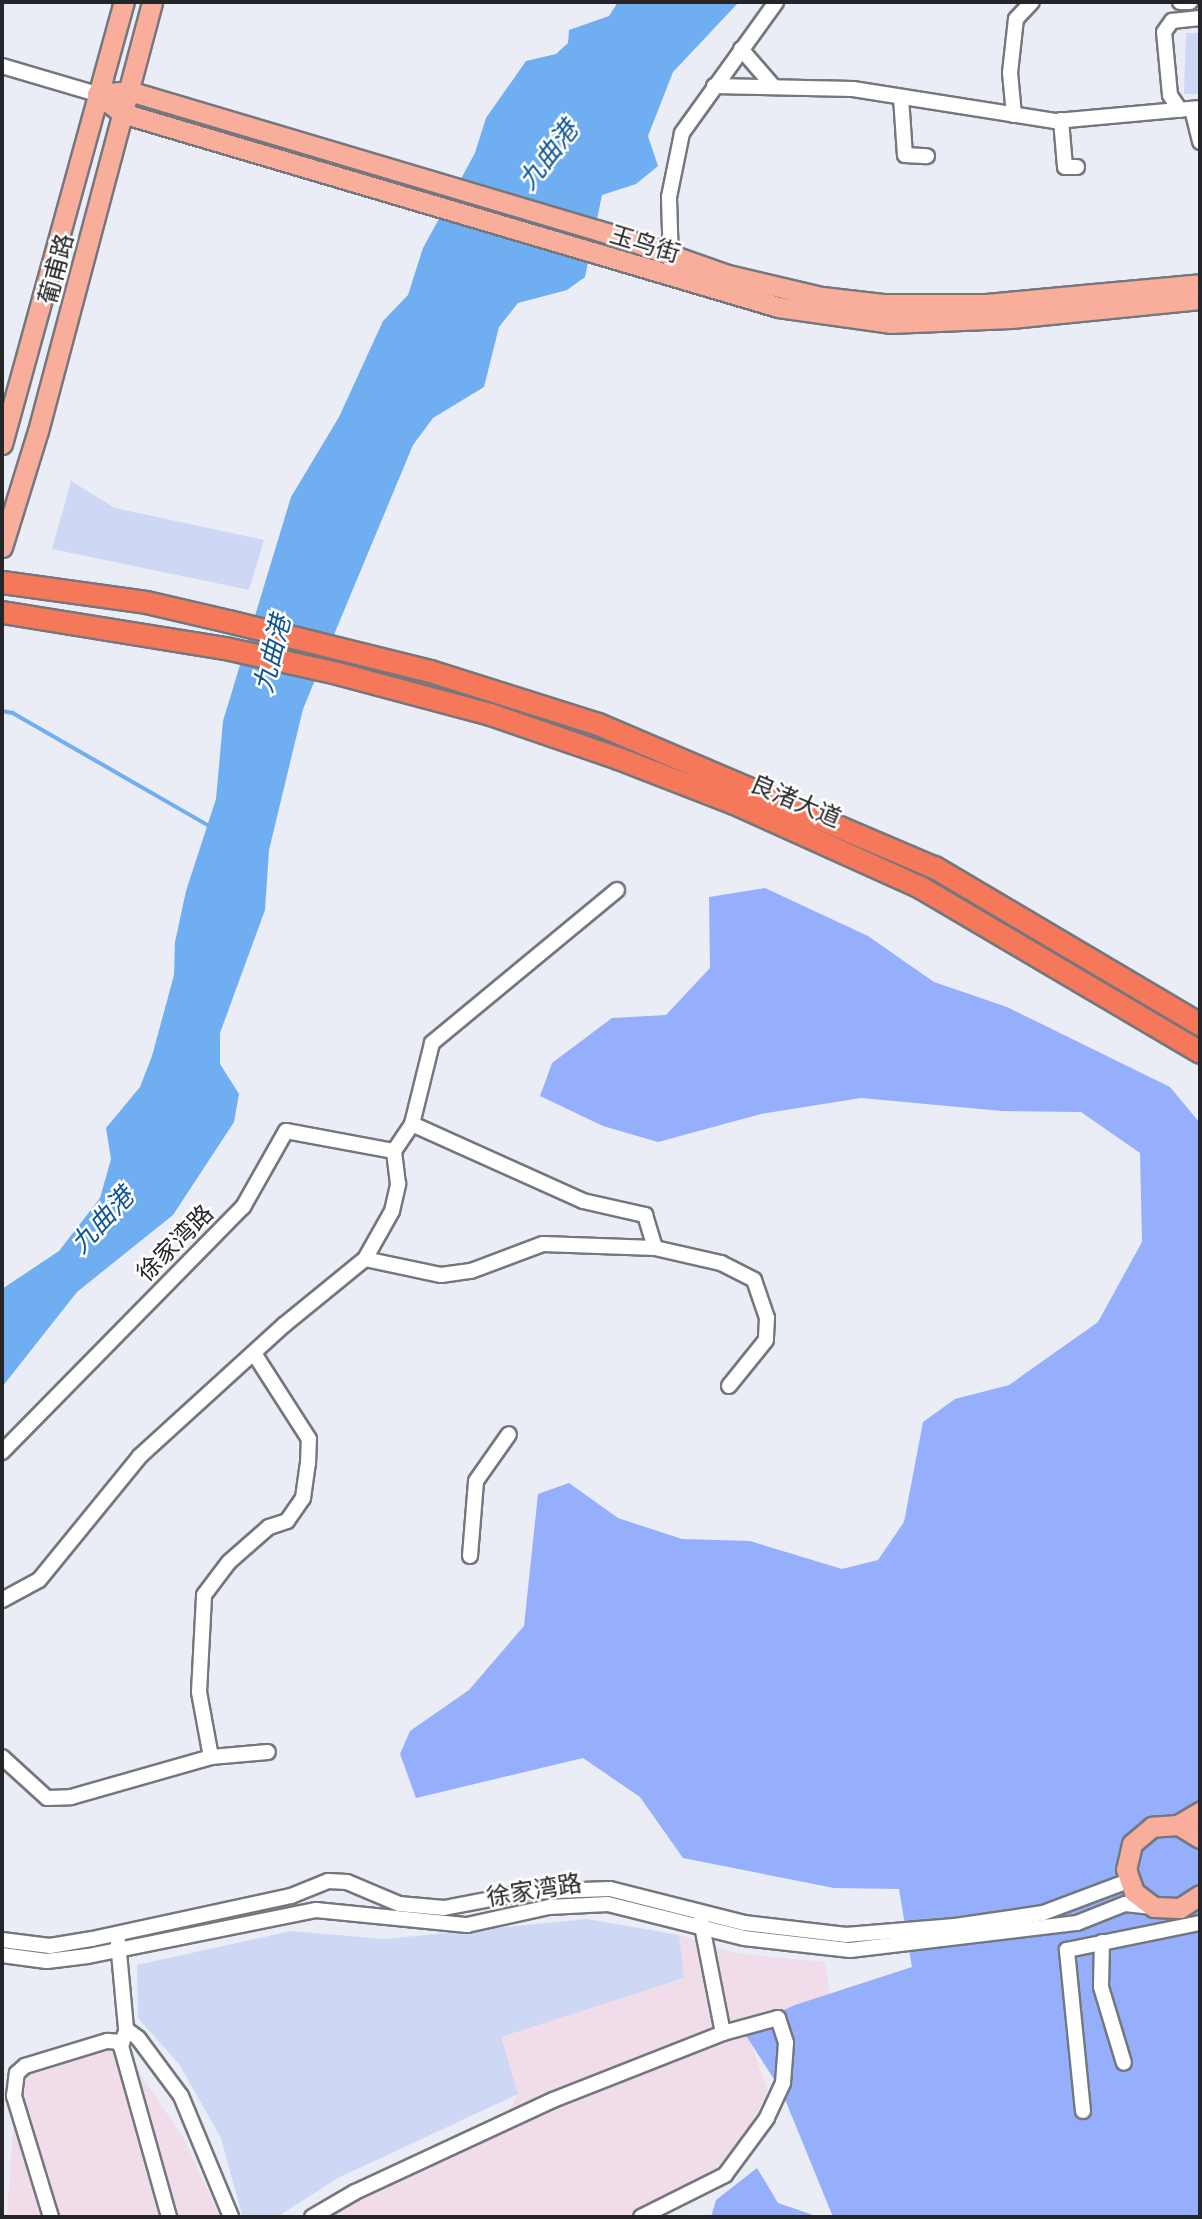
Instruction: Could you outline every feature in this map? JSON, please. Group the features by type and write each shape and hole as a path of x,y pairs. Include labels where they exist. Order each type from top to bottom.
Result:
{"highway":[{"name":"良渚大道","path":"2,582 146,601 343,648 586,720 740,780 934,867 1200,1024"},
{"name":"良渚大道","path":"2,612 225,648 337,673 490,714 618,758 831,845 920,887 1027,946 1200,1052"}],"main road":[{"name":"葡甫路","path":"2,444 124,2"},
{"name":"葡甫路","path":"2,547 38,431 152,2"},
{"name":"玉鸟街","path":"97,94 129,91 620,237 672,257 822,297 883,304 986,304 1200,284"},
{"name":"玉鸟街","path":"97,94 122,113 778,307 890,323 1012,318 1200,299"},
{"path":"1178,1825 1200,1812"},
{"path":"1198,1901 1167,1909 1154,1907 1134,1892 1128,1881 1127,1856 1141,1834 1164,1824 1178,1825 1200,1838"}],"street":[{"path":"667,276 672,257 669,197 682,133 776,2"},
{"path":"1014,115 1010,73 1016,19 1032,2"},
{"path":"1180,2 1190,2"},
{"path":"1200,18 1172,21 1164,32 1170,95 1191,109 1200,142"},
{"path":"741,48 774,88"},
{"name":"玉鸟街","path":"2,66 97,94"},
{"path":"714,86 853,89 1061,120 1191,109"},
{"path":"901,97 905,155 927,156"},
{"path":"1061,120 1065,167 1077,167"},
{"path":"2,1600 39,1580 140,1456 255,1355 284,1325 365,1259 392,1211 398,1184 394,1151 412,1124 432,1043 617,890"},
{"path":"412,1124 583,1200 645,1215 655,1248"},
{"name":"徐家湾路","path":"2,1452 243,1207 286,1130 394,1151"},
{"path":"365,1259 441,1275 471,1271 542,1244 655,1248 721,1263 754,1280 767,1318 766,1340 729,1386"},
{"path":"211,1757 199,1692 204,1595 229,1562 269,1527 287,1521 303,1499 308,1464 309,1440 255,1355"},
{"path":"470,1556 476,1481 509,1434"},
{"path":"2,1757 47,1798 71,1797 211,1757 268,1752"},
{"name":"徐家湾路","path":"2,1940 50,1947 291,1896 328,1881 347,1882 399,1904 444,1908 578,1887 610,1889 700,1912 799,1932 869,1933 1043,1913 1128,1881"},
{"name":"徐家湾路","path":"2,1955 47,1961 327,1910 467,1925 549,1907 608,1903 702,1928 795,1946 891,1948 1077,1923 1125,1904 1154,1907"},
{"path":"700,1912 723,2033"},
{"path":"1083,2111 1067,1951 1200,1923"},
{"path":"117,1934 124,2036 169,2217"},
{"path":"1102,1942 1101,1987 1124,2063"},
{"path":"312,2217 355,2192 553,2100 723,2033 771,2018 783,2024 785,2064 776,2101 725,2175 641,2217"},
{"path":"51,2217 14,2096 18,2073 25,2066 124,2036 138,2038 181,2096 231,2217"}],"shaded area":[{"path":"1186,33 1200,33 1200,94 1184,94"},
{"path":"71,481 115,508 264,540 249,590 52,549"},
{"path":"765,888 868,936 934,982 1007,1007 1170,1087 1200,1123 1200,2217 833,2217 782,2092 742,2029 795,2005 912,1967 899,1889 834,1888 683,1858 640,1797 583,1758 416,1798 400,1754 410,1731 469,1690 524,1626 538,1494 569,1483 618,1518 682,1539 750,1541 842,1569 878,1560 904,1522 923,1422 955,1399 1009,1385 1098,1322 1142,1242 1140,1153 1081,1112 1002,1111 861,1098 761,1114 658,1142 603,1126 540,1096 552,1063 612,1018 666,1015 710,968 709,897"},
{"path":"587,1919 679,1935 684,1978 501,2037 518,2094 338,2178 277,2217 242,2215 221,2138 179,2064 138,2018 137,1965 291,1931 385,1939"},
{"path":"679,1935 735,1953 825,1962 830,1994 744,2025 768,2091 725,2175 641,2217 322,2217 355,2192 500,2127 518,2094 500,2037 684,1978"},
{"path":"121,2046 184,2139 220,2217 7,2217 17,2073 25,2066"},
{"path":"757,2168 778,2203 819,2217 711,2217 716,2200"}],"water":[{"name":"九曲港","path":"618,2 739,2 673,72 648,136 658,166 636,184 602,195 585,277 567,290 518,303 499,327 484,387 433,418 413,445 303,709 269,850 265,910 220,1033 220,1064 239,1094 234,1122 173,1215 77,1292 2,1387 2,1289 59,1251 100,1198 111,1159 106,1128 140,1087 152,1056 174,975 175,942 186,891 216,799 223,721 291,497 339,417 383,321 408,295 423,248 475,153 486,118 526,61 556,54 568,43 569,30 609,16"}],"waterway":[{"path":"2,711 13,713 211,827"}]}
